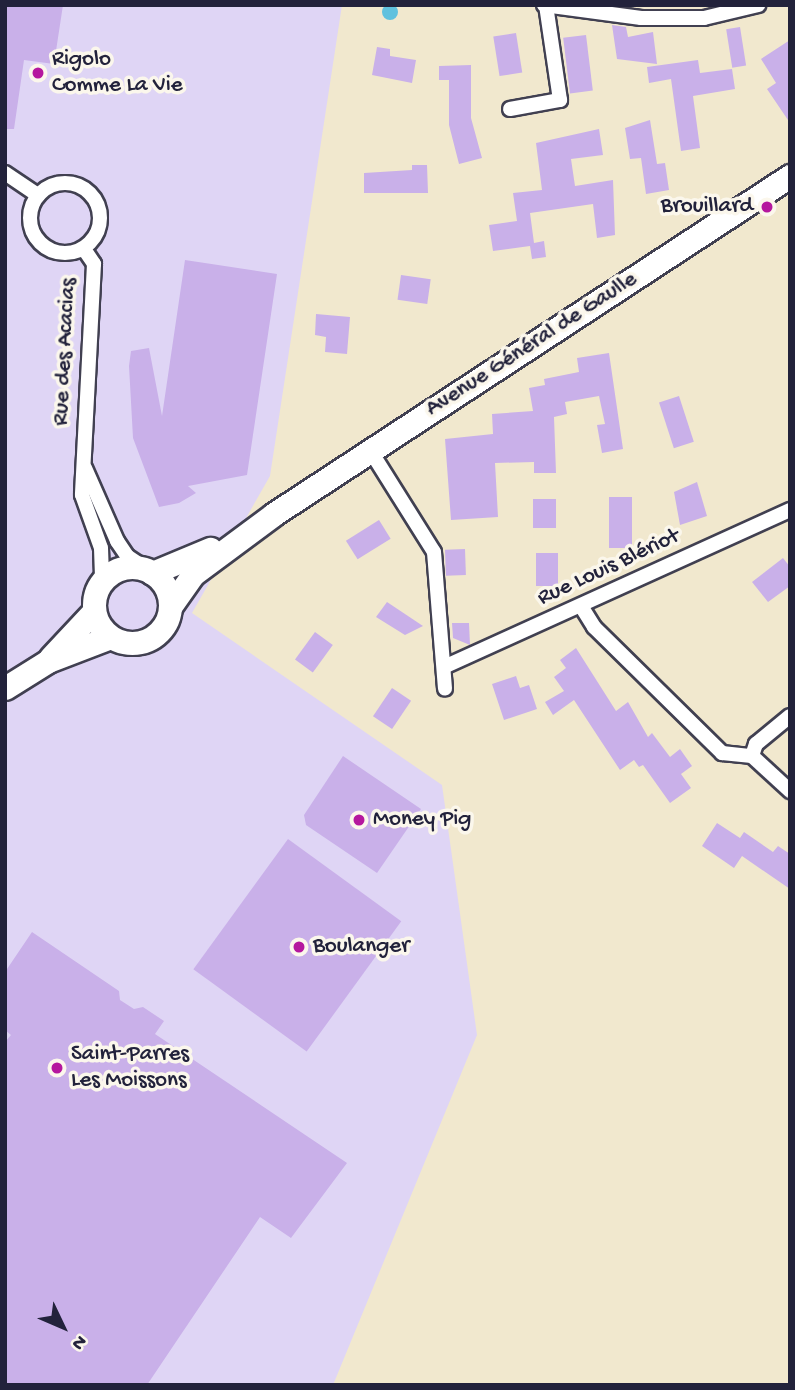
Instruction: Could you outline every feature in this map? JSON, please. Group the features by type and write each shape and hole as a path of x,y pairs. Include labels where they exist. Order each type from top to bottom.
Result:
{"main road":[{"name":"Avenue Général de Gaulle","path":"170,607 192,575 274,514 790,176"},
{"name":"Avenue Général de Gaulle","path":"149,571 203,553 274,514"},
{"path":"5,688 48,661 111,637 142,642 156,635 170,607 168,591 149,571 122,568 102,581 94,611 48,661"},
{"path":"94,611 111,637"}],"street":[{"path":"510,108 560,100 545,5 641,18 691,18 753,6"},
{"path":"5,173 38,195"},
{"path":"66,183 90,192 99,206 100,222 92,242 84,249 59,254 34,237 29,212 38,195 50,186 66,183"},
{"name":"Rue des Acacias","path":"84,249 94,264 82,495 101,548 102,581"},
{"path":"370,450 434,552 446,666 445,689"},
{"name":"Rue des Acacias","path":"82,460 117,541 127,556 149,571"},
{"name":"Rue Louis Blériot","path":"446,666 790,510"},
{"path":"580,606 594,627 722,752 751,756 790,791"},
{"path":"751,756 756,744 790,716"}],"shaded area":[{"path":"5,5 342,5 270,476 192,613 442,785 477,1035 333,1385 5,1385"}],"water":[{"path":"390,4 396,6 396,18 390,20 384,18 382,12 384,6"}],"building":[{"path":"5,5 63,5 54,64 24,60 14,129 5,129"},
{"path":"612,25 626,27 628,37 653,32 657,64 617,59"},
{"path":"740,27 746,66 732,68 726,29"},
{"path":"516,33 522,73 500,76 493,37"},
{"path":"586,35 593,91 570,93 563,38"},
{"path":"790,40 790,123 767,89 776,83 761,59"},
{"path":"377,47 390,49 390,56 416,60 412,83 372,75"},
{"path":"698,60 700,73 732,69 735,89 693,96 700,148 681,151 671,79 649,83 647,67"},
{"path":"471,65 471,118 482,158 459,164 449,125 449,80 439,80 439,66"},
{"path":"650,120 657,164 665,163 669,190 646,194 641,158 630,159 625,128"},
{"path":"599,129 603,155 571,159 575,186 613,180 615,235 597,238 593,204 530,213 534,243 544,241 546,257 532,259 530,246 493,251 489,225 517,221 513,193 542,190 536,143"},
{"path":"412,165 427,165 428,193 364,193 364,173 412,170"},
{"path":"185,260 277,274 247,475 188,486 196,493 179,503 159,507 133,438 129,366 131,351 149,348 162,416"},
{"path":"401,275 431,279 427,304 398,300"},
{"path":"316,314 350,317 347,354 325,352 326,337 315,335"},
{"path":"609,353 623,449 602,453 597,425 605,424 599,396 565,402 567,414 554,417 556,473 534,473 534,462 495,463 498,517 451,520 445,439 493,434 492,414 533,411 529,388 545,385 544,379 579,372 577,358"},
{"path":"679,396 694,442 674,448 659,402"},
{"path":"697,482 707,516 680,525 674,492"},
{"path":"609,497 632,497 632,548 609,548"},
{"path":"533,499 556,499 556,528 533,528"},
{"path":"379,520 391,539 358,559 346,541"},
{"path":"465,549 466,575 446,576 445,550"},
{"path":"536,553 558,553 558,586 536,586"},
{"path":"783,558 790,567 790,586 768,602 752,582"},
{"path":"387,602 423,626 405,635 376,617"},
{"path":"452,623 469,623 470,645 453,638"},
{"path":"315,632 333,645 313,672 295,660"},
{"path":"576,648 616,711 628,702 648,737 652,733 670,757 680,749 692,766 681,774 691,788 670,803 643,765 639,767 634,760 620,770 574,700 553,715 545,702 564,691 554,677 566,668 560,660"},
{"path":"516,676 520,688 529,685 537,709 504,720 492,684"},
{"path":"392,688 411,701 392,729 373,716"},
{"name":"Money Pig","path":"343,756 421,809 377,873 306,825 304,815"},
{"path":"717,823 740,838 744,832 773,852 778,846 790,854 790,889 742,856 734,868 702,846"},
{"name":"Boulanger","path":"288,839 401,921 307,1052 193,969"},
{"path":"32,932 119,991 120,1000 134,1009 143,1007 164,1021 155,1034 347,1163 291,1238 260,1217 147,1385 5,1385 5,1042 11,1035 5,1030 5,972"}],"place":[{"name":"Rigolo Comme La Vie","path":"38,73"},
{"name":"Brouillard","path":"767,207"},
{"name":"Money Pig","path":"359,820"},
{"name":"Boulanger","path":"299,947"},
{"name":"Saint-Parres Les Moissons","path":"57,1068"}]}
